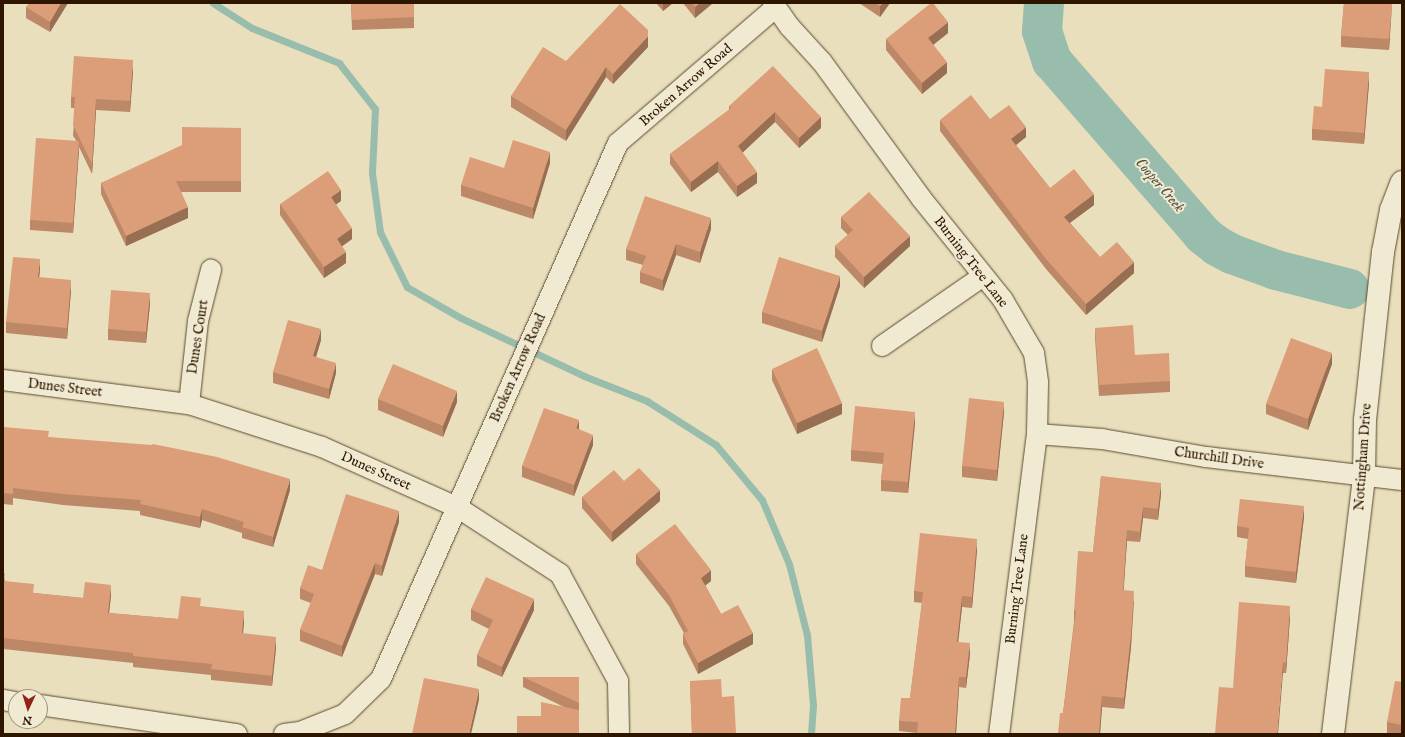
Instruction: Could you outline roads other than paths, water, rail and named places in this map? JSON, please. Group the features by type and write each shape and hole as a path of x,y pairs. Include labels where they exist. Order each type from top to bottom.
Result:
{"street":[{"name":"Burning Tree Lane","path":"775,5 790,27 822,62 921,198 1003,300 1034,353 1038,383 1037,434 998,734"},
{"name":"Broken Arrow Road","path":"284,734 300,732 345,714 381,679 618,143 775,5"},
{"name":"Nottingham Drive","path":"1333,734 1364,476 1365,420 1383,252 1391,210 1402,182"},
{"name":"Dunes Court","path":"189,404 198,321 211,270"},
{"path":"882,346 983,276"},
{"name":"Dunes Street","path":"3,380 189,404 322,447 457,507 560,574 618,681 619,734"},
{"name":"Churchill Drive","path":"1037,434 1102,439 1206,457 1402,480"},
{"path":"48,706 237,734"}],"waterway":[{"path":"213,3 252,28 339,63 375,109 372,173 380,232 407,287 461,318 584,376 647,401 716,445 762,500 789,564 807,635 813,705 811,734"},
{"name":"Cooper Creek","path":"1044,3 1042,31 1052,61 1203,235 1217,246 1232,254 1276,270 1350,289"}]}
